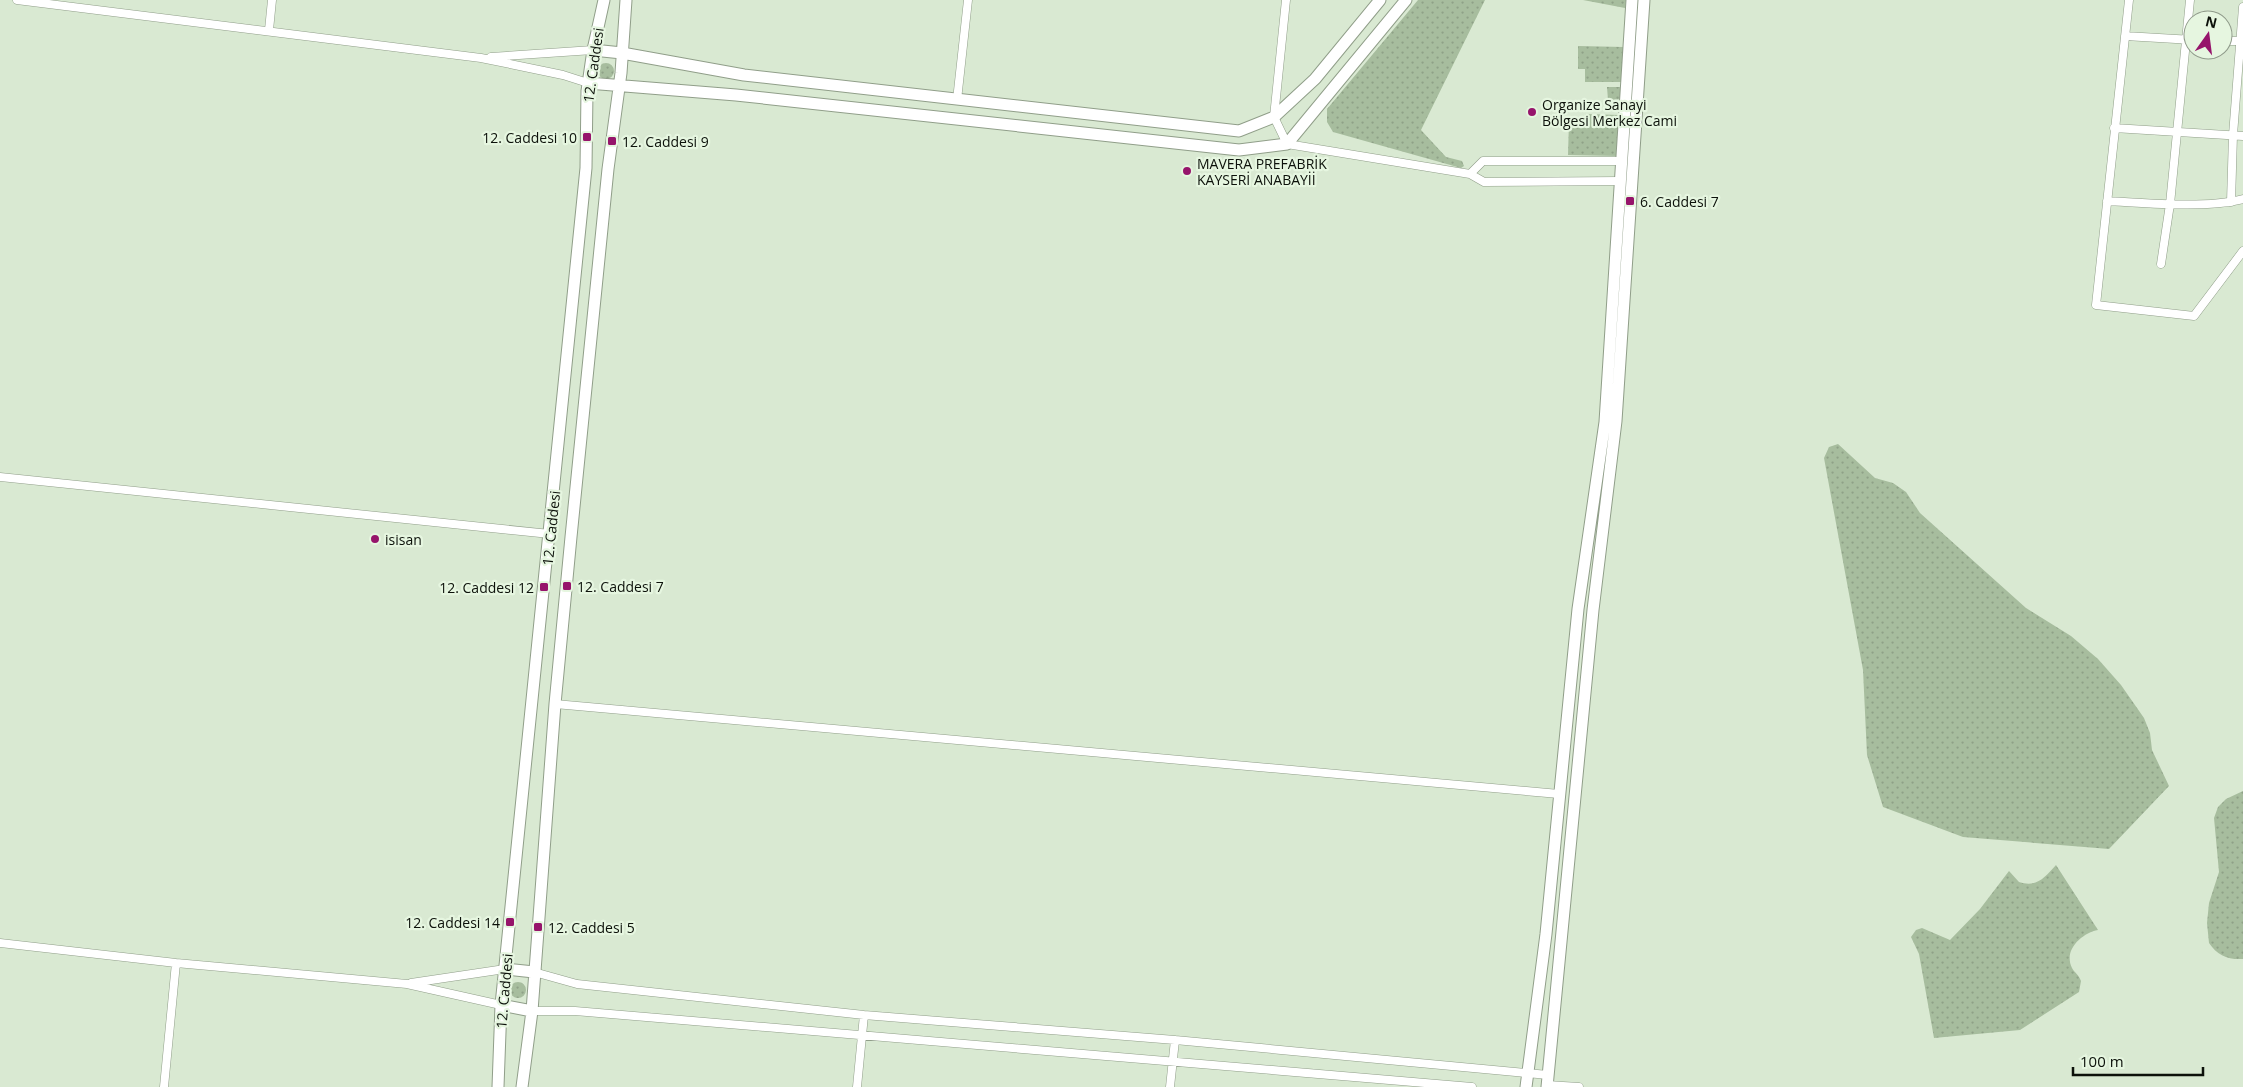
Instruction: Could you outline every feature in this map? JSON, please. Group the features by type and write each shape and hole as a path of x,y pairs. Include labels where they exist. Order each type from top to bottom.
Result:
{"street":[{"path":"17,0 481,58 562,75 588,83 619,87 736,95 1239,150 1287,144 1470,174 1484,182 1620,181"},
{"path":"269,30 272,0"},
{"name":"12. Caddesi","path":"498,1087 501,1005 586,168 588,83 604,0"},
{"name":"12. Caddesi","path":"522,1087 532,1011 556,704 606,188 619,87 626,0"},
{"path":"956,118 968,0"},
{"path":"1286,0 1274,117 1287,144"},
{"path":"481,58 593,50 622,53 744,75 1239,131 1274,117 1315,79 1380,0"},
{"path":"1287,144 1406,0"},
{"path":"1526,1087 1546,934 1578,609 1605,422 1632,0"},
{"path":"1548,1082 1593,610 1616,421 1644,0"},
{"path":"2129,0 2096,305 2194,316 2243,251"},
{"path":"2231,202 2233,135 2243,7"},
{"path":"2125,36 2183,40"},
{"path":"2161,264 2187,60"},
{"path":"2114,128 2243,136"},
{"path":"1470,174 1483,161 1622,161"},
{"path":"2107,201 2170,204 2231,202 2243,199"},
{"path":"0,477 550,534"},
{"path":"556,704 1559,794"},
{"path":"0,944 176,963 407,984 532,1011 575,1011 862,1034 1472,1087"},
{"path":"164,1087 176,963"},
{"path":"407,984 505,969 534,972 577,984 864,1015 1175,1040 1528,1072 1548,1082 1578,1087"},
{"path":"857,1087 864,1015"},
{"path":"1170,1087 1175,1040"}],"green space":[{"path":"1418,0 1485,0 1421,130 1446,157 1462,161 1464,166 1461,168 1333,132 1327,122 1327,109"},
{"path":"1583,0 1626,0 1625,8"},
{"path":"1578,46 1624,47 1623,82 1585,82 1585,69 1578,69"},
{"path":"603,63 609,63 614,68 612,77 603,79 598,74 598,68"},
{"path":"1607,87 1621,87 1622,99 1608,100"},
{"path":"1585,114 1619,115 1618,156 1568,155 1569,121 1585,121"},
{"path":"1838,444 1875,478 1893,483 1906,492 1920,513 2026,608 2071,636 2098,659 2121,685 2144,718 2150,733 2152,750 2169,786 2109,849 1963,837 1883,807 1867,755 1863,670 1824,458 1829,447"},
{"path":"2243,791 2243,959 2238,959 2223,956 2212,947 2209,943 2207,923 2209,903 2219,872 2214,818 2218,807 2226,799"},
{"path":"2056,865 2098,930 2080,939 2070,955 2072,968 2081,981 2079,992 2020,1030 1934,1038 1919,954 1911,937 1916,930 1922,928 1950,940 1980,909 2009,871 2019,882 2031,884 2048,874"},
{"path":"515,982 521,982 526,987 524,996 515,998 510,993 510,987"}],"place":[{"name":"Organize Sanayi Bölgesi Merkez Cami","path":"1532,112"},
{"name":"12. Caddesi 10","path":"587,137"},
{"name":"12. Caddesi 9","path":"612,141"},
{"name":"MAVERA PREFABRİK KAYSERİ ANABAYİİ","path":"1187,171"},
{"name":"6. Caddesi 7","path":"1630,201"},
{"name":"isisan","path":"375,539"},
{"name":"12. Caddesi 7","path":"567,586"},
{"name":"12. Caddesi 12","path":"544,587"},
{"name":"12. Caddesi 14","path":"510,922"},
{"name":"12. Caddesi 5","path":"538,927"}]}
